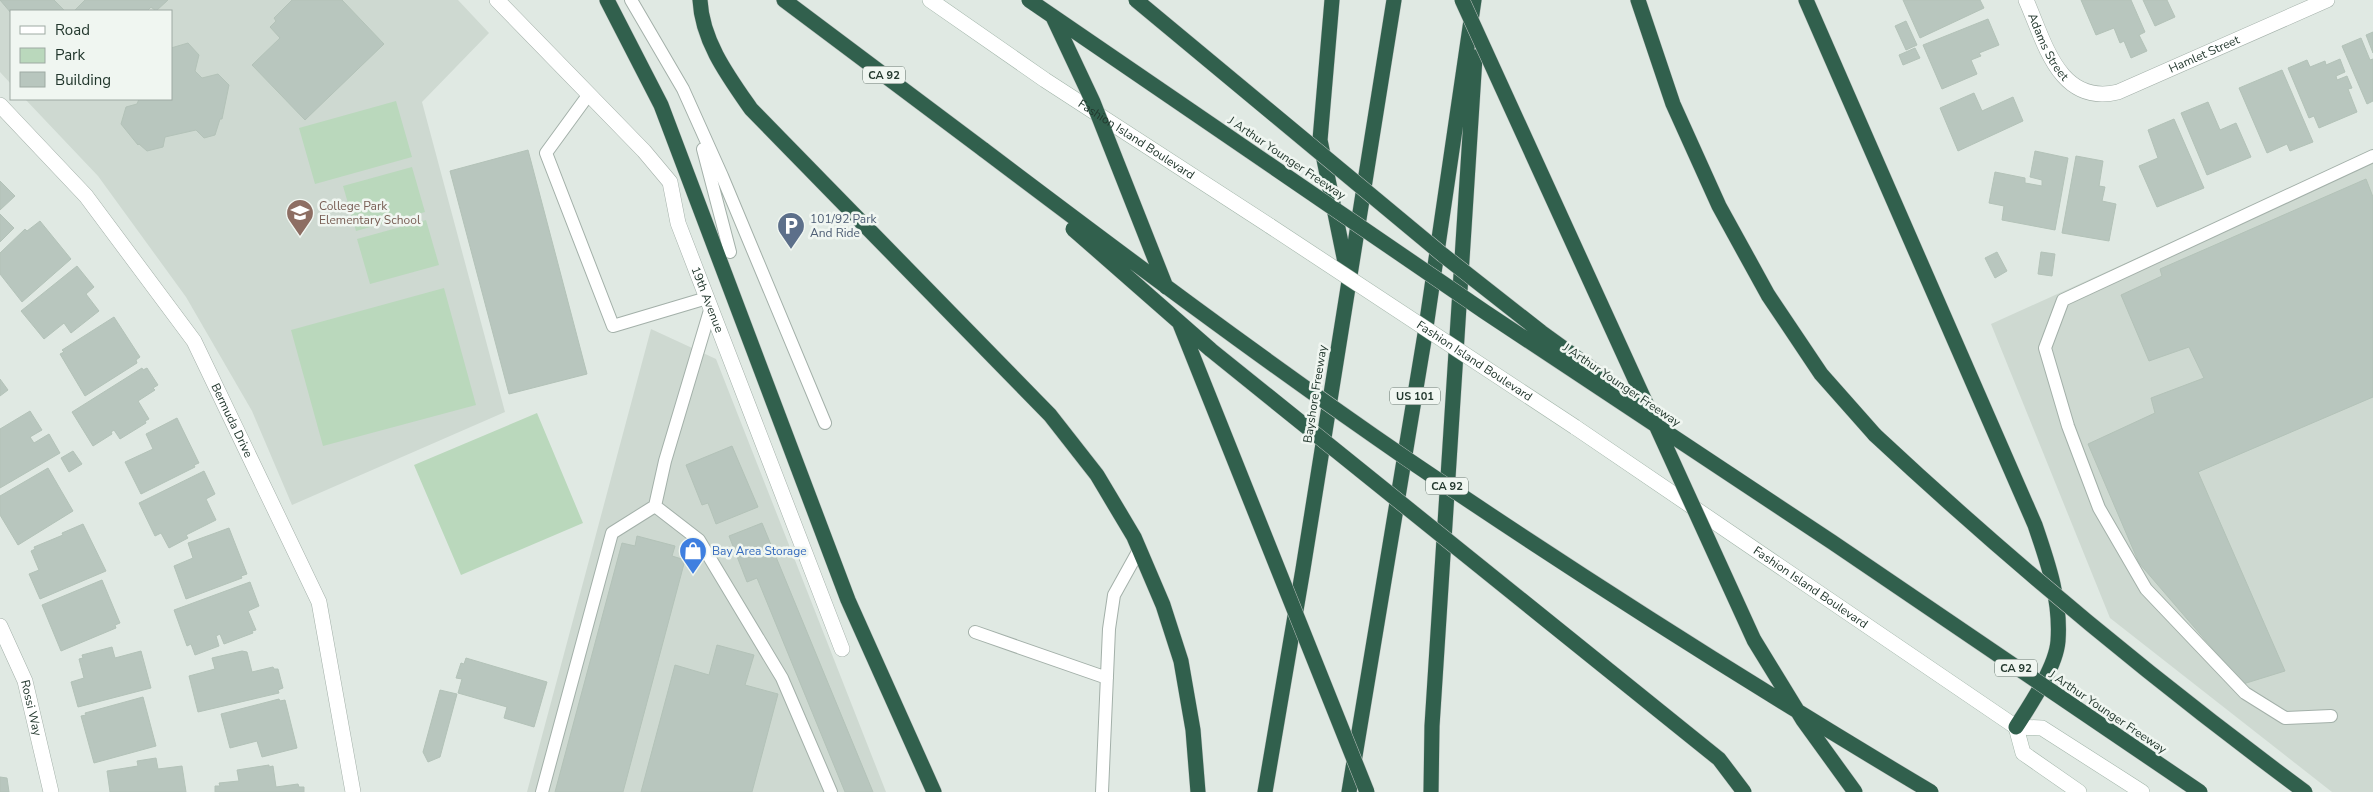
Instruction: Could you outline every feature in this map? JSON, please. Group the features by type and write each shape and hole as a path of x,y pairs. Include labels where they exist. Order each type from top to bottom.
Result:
{"highway":[{"path":"608,0 661,105 844,591 934,792"},
{"path":"700,0 701,12 719,62 751,109 1050,415 1097,475 1139,550 1163,605 1181,661 1193,730 1198,792"},
{"name":"CA 92","path":"784,0 1198,311 1406,458 1623,602 1931,792"},
{"name":"J Arthur Younger Freeway","path":"1030,0 1485,312 1832,542 2200,792"},
{"path":"1042,0 1060,29 1093,102 1367,792"},
{"path":"1136,0 1466,273 1542,332 1832,542"},
{"path":"1332,0 1320,140 1348,276"},
{"name":"Bayshore Freeway","path":"1265,792 1304,569 1348,276 1380,95 1394,0"},
{"path":"1462,0 1754,640 1803,720 1855,792"},
{"name":"US 101","path":"1349,792 1425,334 1474,0"},
{"path":"1431,792 1432,726 1479,0"},
{"path":"1638,0 1673,104 1723,214 1768,295 1821,374 1875,435 2000,548 2244,747 2305,792"},
{"path":"1806,0 2035,525 2056,589 2058,643 2042,688 2016,727"},
{"path":"984,150 1211,350 1719,759 1744,792"}],"street":[{"name":"19th Avenue","path":"496,0 589,94 670,182 678,223 842,649"},
{"name":"Fashion Island Boulevard","path":"930,0 1045,80 1575,427 2016,727"},
{"name":"Adams Street","path":"2026,0 2053,62 2060,73 2079,89"},
{"name":"Hamlet Street","path":"2079,89 2091,94 2105,95 2118,92 2327,0"},
{"name":"Bermuda Drive","path":"0,105 86,196 194,341 320,602 353,792"},
{"name":"Rossi Way","path":"0,626 25,681 51,792"},
{"path":"2079,792 2022,753 2016,727 2042,728 2142,792"}],"lane":[{"path":"631,0 683,90 726,185 824,423"},
{"path":"542,792 612,533 655,506 665,461 709,303 613,326 546,153 589,94"},
{"path":"700,139 730,252"},
{"path":"2330,716 2285,718 2245,693 2146,589 2103,516 2068,426 2045,348 2063,300 2373,156"},
{"path":"655,506 699,540 704,548 782,678 831,792"},
{"path":"1102,792 1108,629 1114,595 1139,550"},
{"path":"975,632 1107,678"}],"shaded area":[{"name":"College Park Elementary School","path":"0,0 458,0 489,33 422,102 505,412 292,505 252,411 186,297 98,176 26,100 172,100 172,10 10,10 10,83 0,72"},
{"path":"2373,151 2373,792 2332,792 2110,618 1991,324"},
{"name":"Bay Area Storage","path":"651,329 716,359 886,792 527,792"}],"green space":[{"path":"396,101 412,157 315,184 299,128"},
{"path":"412,167 425,212 356,231 343,186"},
{"path":"426,220 439,265 370,284 357,239"},
{"path":"444,288 476,405 323,446 291,330"},
{"path":"537,413 583,523 461,575 414,465"}],"building":[{"path":"0,0 54,0 64,10 10,10 10,12"},
{"path":"85,0 168,0 157,10 151,7 148,10 75,10"},
{"path":"292,0 342,0 384,44 305,120 252,65 280,38 270,27 276,21 274,18"},
{"path":"1903,0 1980,0 1984,8 1920,38"},
{"path":"2081,0 2131,0 2145,32 2139,35 2147,51 2131,58 2124,41 2120,43 2114,28 2096,35"},
{"path":"2143,0 2167,0 2175,17 2155,26"},
{"path":"1988,19 1999,45 1979,53 1981,56 1971,60 1977,74 1942,89 1923,45"},
{"path":"1906,21 1917,45 1906,50 1895,26"},
{"path":"2373,32 2373,53 2366,35"},
{"path":"2361,38 2370,60 2373,59 2373,101 2367,104 2342,46"},
{"path":"188,43 199,55 195,71 202,78 218,74 229,85 222,119 220,119 215,135 204,138 196,130 165,137 163,147 147,151 138,145 121,124 126,107 137,104 139,100 172,100 172,48"},
{"path":"1915,48 1920,58 1903,65 1899,55"},
{"path":"2340,59 2345,72 2336,76 2337,80 2347,76 2352,88 2348,89 2357,112 2319,128 2314,116 2309,118 2288,68 2307,60 2310,67 2325,61 2326,65"},
{"path":"2282,70 2313,142 2290,151 2287,144 2267,153 2239,88"},
{"path":"1974,93 1982,111 2013,97 2023,121 1958,151 1940,108"},
{"path":"2208,102 2220,130 2236,123 2251,157 2207,175 2181,113"},
{"path":"2174,119 2204,188 2157,207 2139,166 2158,158 2148,130"},
{"path":"528,150 587,374 509,394 450,171"},
{"path":"2035,151 2068,158 2055,230 2002,220 2004,206 1989,203 1995,172 2025,178 2025,183 2042,186 2042,180 2030,177"},
{"path":"2076,156 2103,161 2099,186 2105,187 2102,201 2116,204 2109,241 2062,233"},
{"path":"2366,179 2373,197 2373,397 2198,472 2285,671 2243,684 2139,563 2088,444 2155,413 2151,398 2204,378 2189,347 2149,361 2121,295 2162,276 2160,269"},
{"path":"0,181 15,196 0,210"},
{"path":"0,214 14,228 0,242"},
{"path":"40,221 71,259 22,302 0,274 0,253 25,229 27,231"},
{"path":"1997,252 2007,271 1995,278 1985,258"},
{"path":"2041,252 2055,254 2052,276 2038,274"},
{"path":"77,266 94,287 86,294 99,311 71,333 64,323 44,339 21,311"},
{"path":"114,317 140,357 136,360 137,363 85,396 60,354 64,352 62,350"},
{"path":"142,368 143,370 147,368 158,385 153,388 155,390 138,401 149,419 145,421 146,423 120,439 114,430 111,432 112,434 93,446 72,412"},
{"path":"0,379 8,390 0,396"},
{"path":"30,411 42,430 30,437 34,443 49,434 60,453 0,488 0,429"},
{"path":"177,418 199,463 194,465 195,467 141,494 125,462 153,449 146,434"},
{"path":"732,446 758,507 716,524 708,503 702,505 686,465"},
{"path":"73,451 82,464 69,472 61,458"},
{"path":"48,468 73,511 18,545 0,515 0,496"},
{"path":"204,471 215,494 206,499 216,520 186,535 188,538 169,548 161,533 155,536 139,503"},
{"path":"762,523 873,792 845,792 757,578 747,582 729,536"},
{"path":"83,524 106,571 40,599 29,574 39,570 31,551 35,549 34,547"},
{"path":"229,528 247,574 241,576 242,578 186,599 174,566 193,558 188,543"},
{"path":"637,536 675,546 672,556 685,560 623,792 555,792 622,543 635,546"},
{"path":"102,580 120,623 115,625 116,628 61,651 42,605"},
{"path":"250,582 259,606 248,611 256,630 252,631 253,633 224,644 220,634 216,636 219,646 195,655 191,644 187,646 174,610"},
{"path":"717,645 754,655 745,685 778,694 752,792 641,792 675,665 709,675"},
{"path":"112,647 115,658 141,651 151,688 78,707 71,682 84,678 79,659 83,658 82,655"},
{"path":"242,651 247,652 252,672 273,667 278,669 283,688 278,690 279,693 198,712 189,676 215,669 212,658"},
{"path":"466,658 547,682 534,727 504,718 507,707 458,693 462,679 456,678 461,663 464,664"},
{"path":"440,690 457,694 440,757 428,762 423,752"},
{"path":"143,697 156,746 94,763 81,716 86,715 85,713"},
{"path":"279,699 280,701 285,700 297,748 262,757 257,741 230,748 221,714"},
{"path":"156,758 158,769 182,766 186,792 110,792 107,771 138,766 137,761"},
{"path":"269,765 269,767 273,766 276,787 298,784 299,787 304,787 304,792 215,792 215,786 220,786 219,783 239,781 237,770"},
{"path":"0,777 7,778 9,792 0,792"}],"place":[{"name":"College Park Elementary School","path":"300,237"},
{"name":"101/92 Park And Ride","path":"791,250"},
{"name":"Bay Area Storage","path":"693,575"}]}
